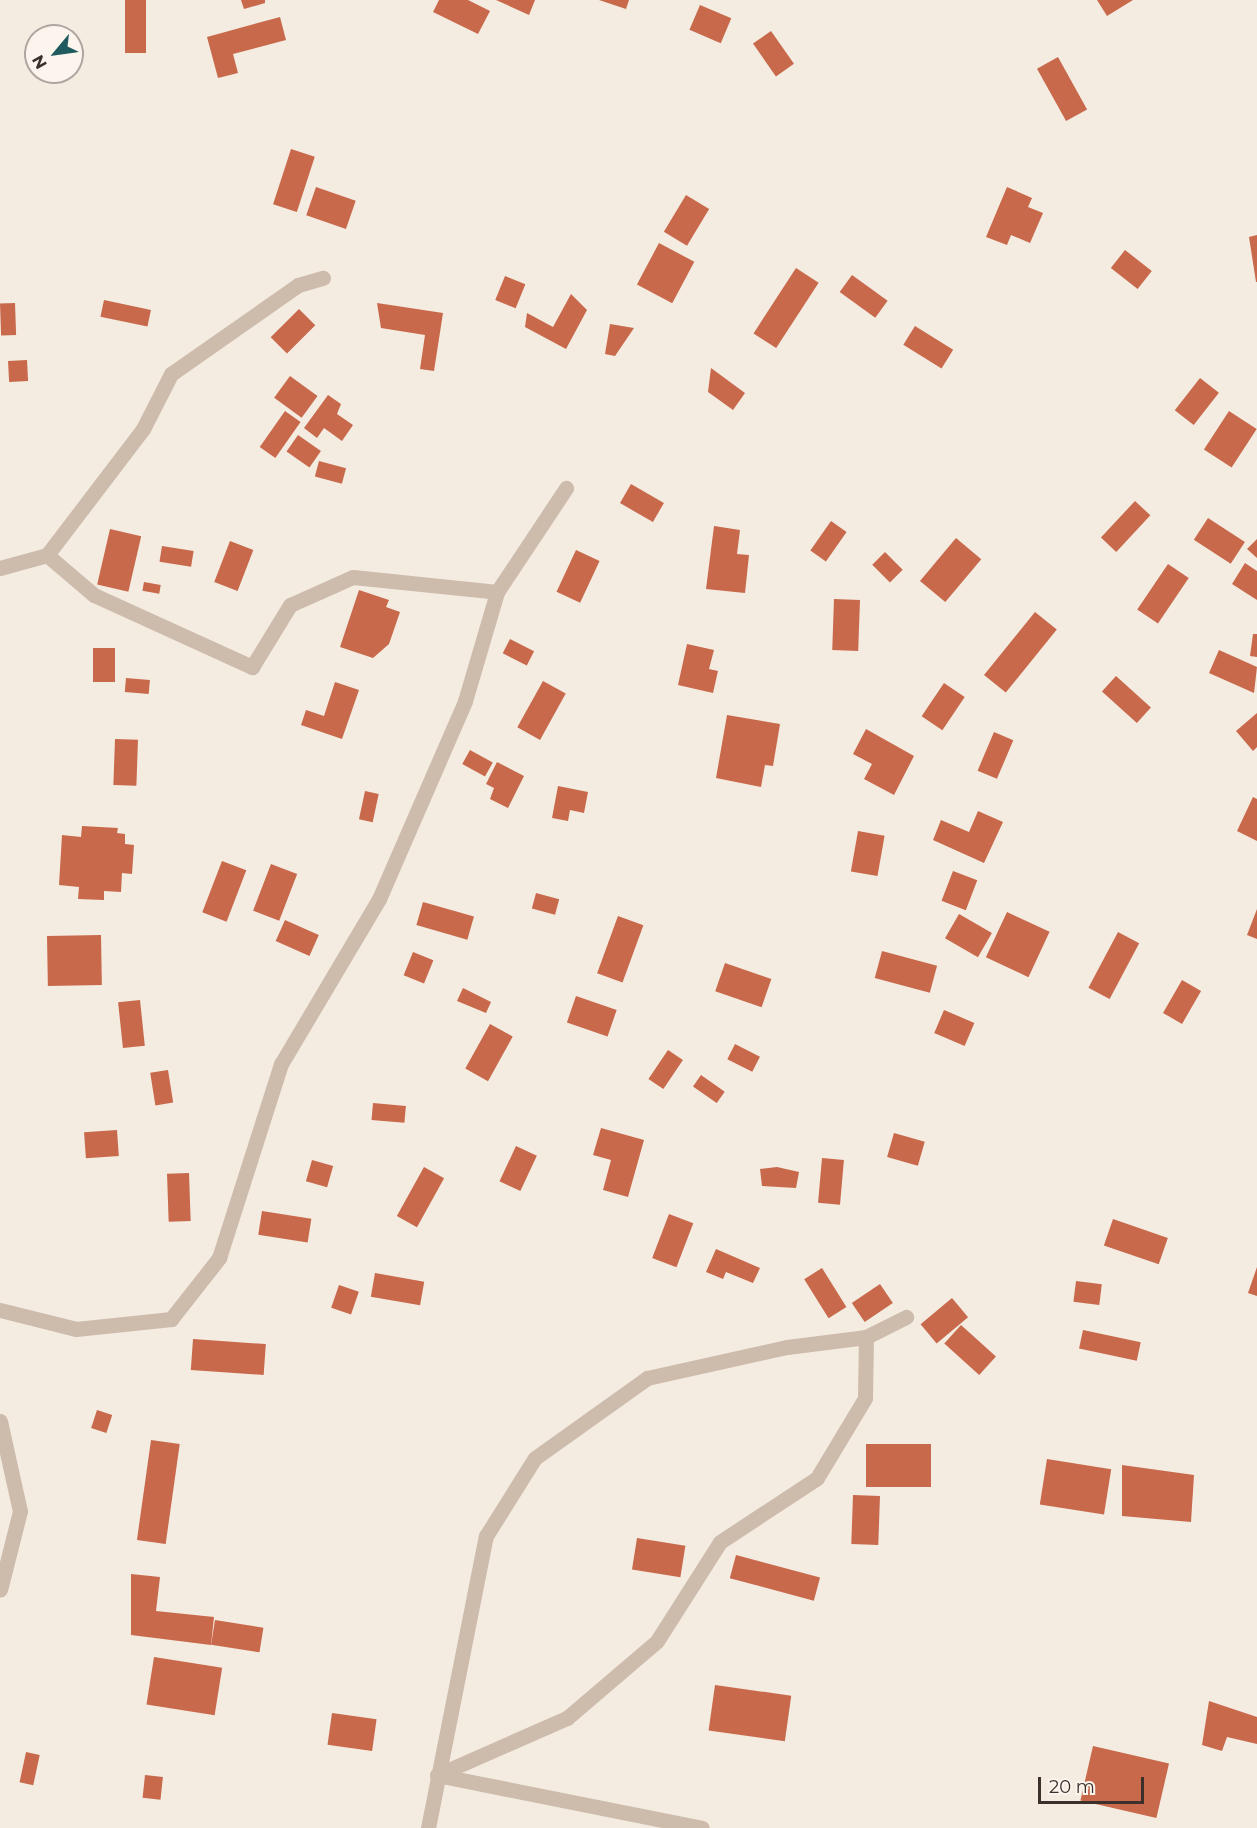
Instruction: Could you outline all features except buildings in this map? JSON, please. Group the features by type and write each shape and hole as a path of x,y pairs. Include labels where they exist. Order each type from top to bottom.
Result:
{"street":[{"path":"0,568 47,555 143,429 171,374 298,285 323,278"},
{"path":"0,1310 75,1329 171,1319 219,1258 280,1064 379,899 465,701 497,592 566,488"},
{"path":"47,555 94,595 252,668 291,605 353,577 497,592"},
{"path":"428,1828 486,1536 535,1458 647,1378 787,1347 866,1338 906,1317"},
{"path":"437,1775 567,1718 657,1641 720,1542 817,1478 865,1398 866,1338"},
{"path":"0,1421 20,1511 0,1590"},
{"path":"437,1775 702,1828"}]}
